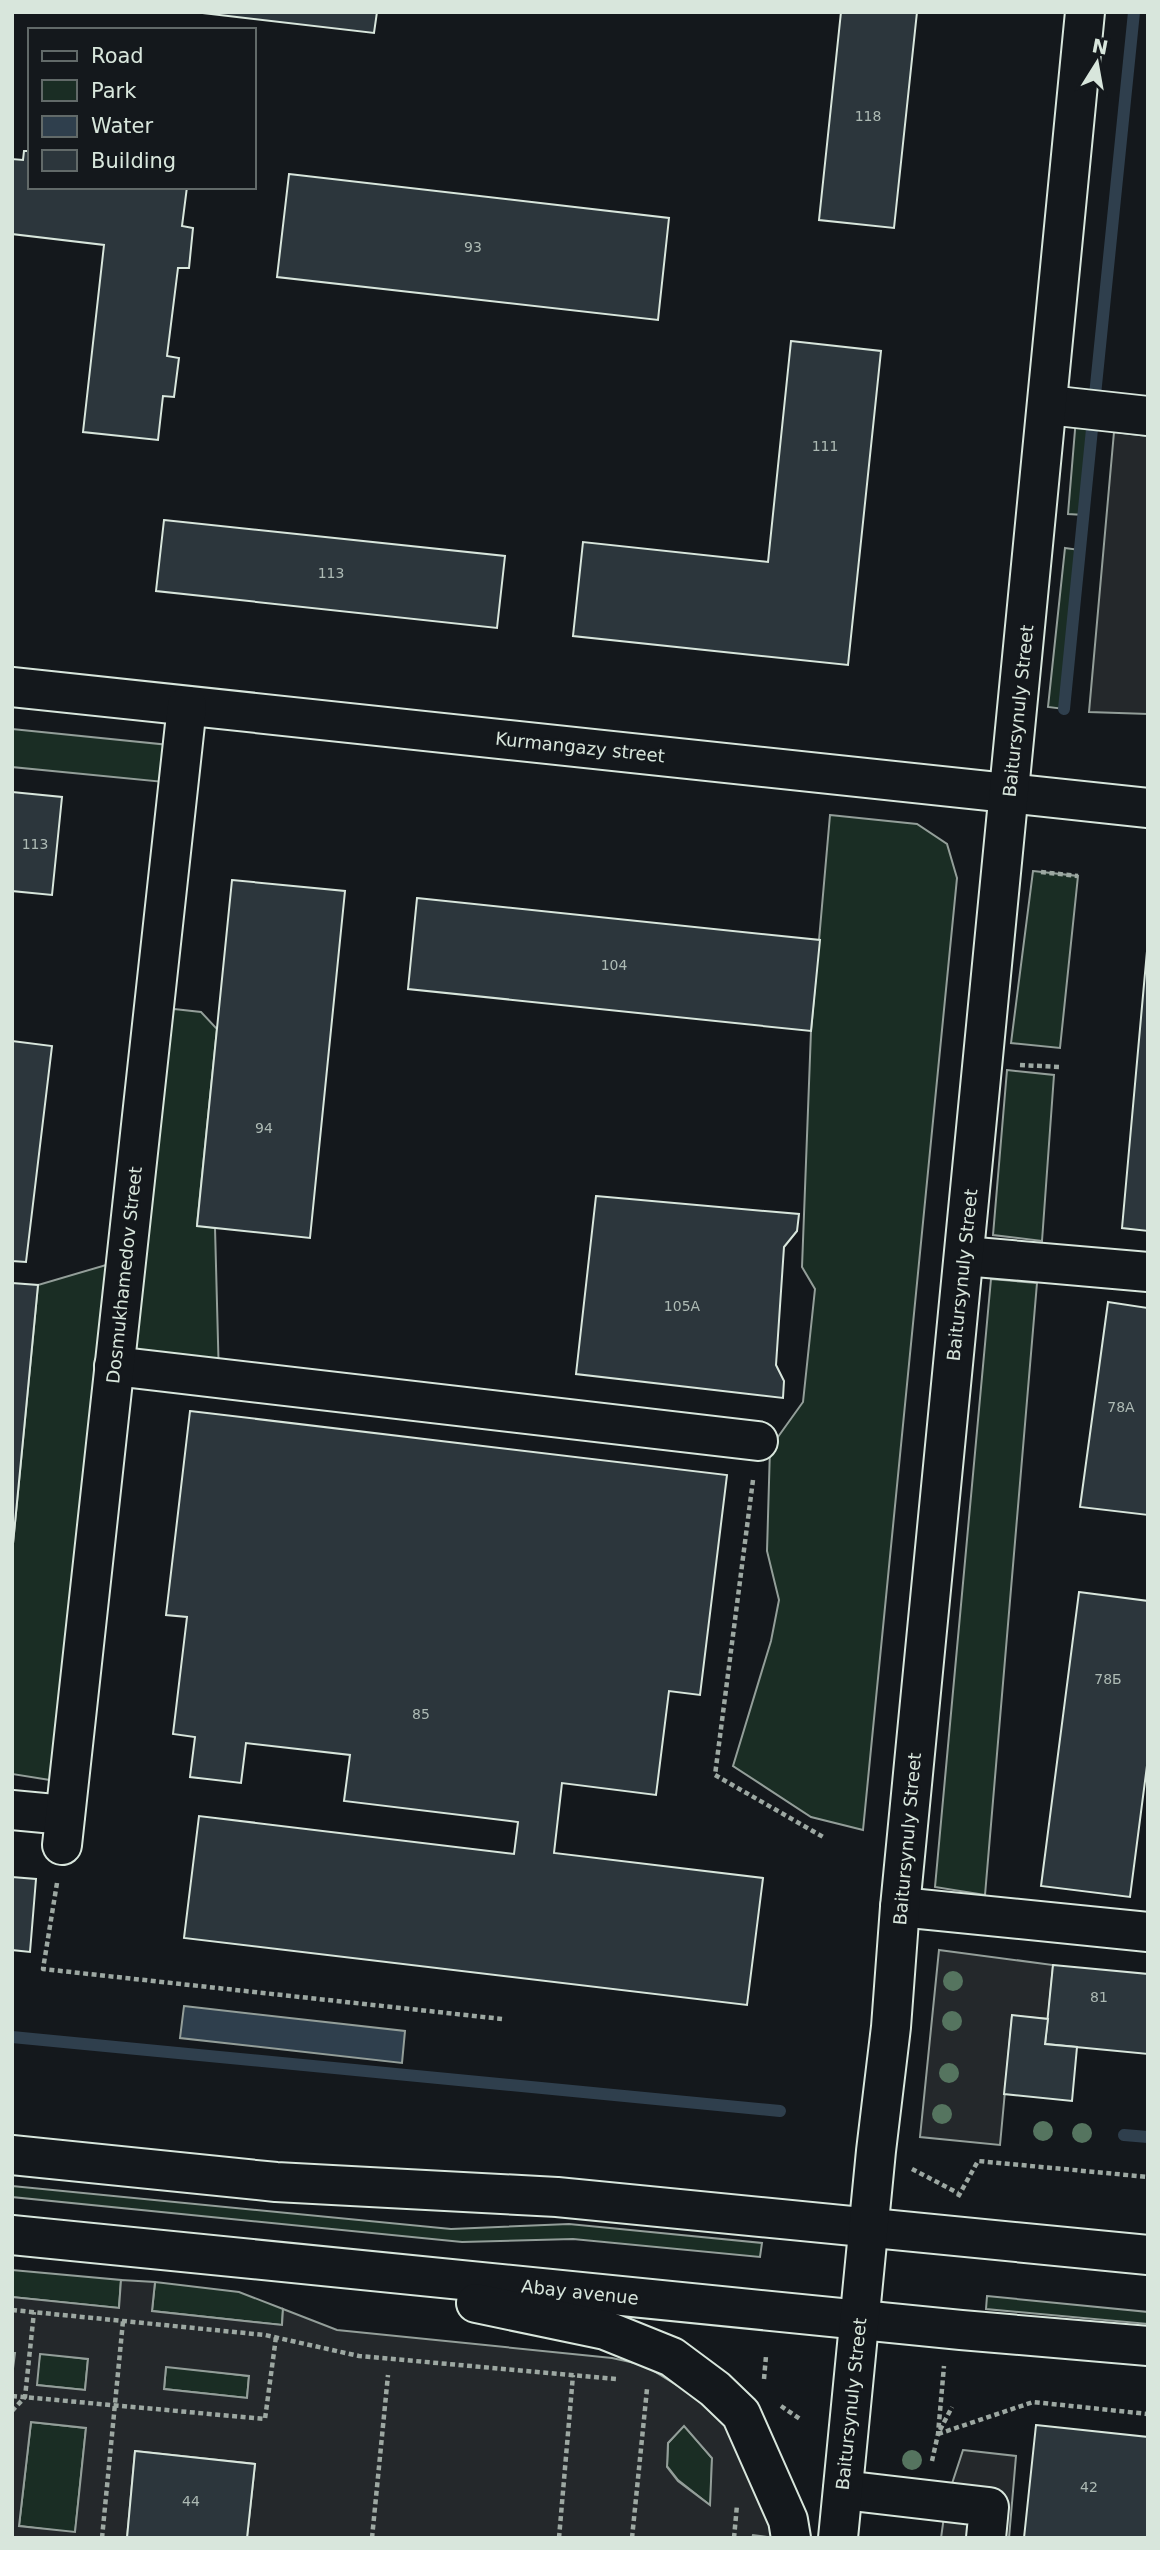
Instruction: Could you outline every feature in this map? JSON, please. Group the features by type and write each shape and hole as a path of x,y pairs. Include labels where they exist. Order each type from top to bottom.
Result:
{"main road":[{"name":"Baitursynuly Street","path":"838,2538 868,2228 891,2027 900,1907 1085,12"},
{"path":"1048,405 1148,416"},
{"name":"Kurmangazy street","path":"12,687 1148,808"},
{"name":"Dosmukhamedov Street","path":"64,1830 187,706"},
{"path":"964,1256 1148,1272"},
{"path":"114,1366 758,1441"},
{"path":"12,1810 64,1830"},
{"path":"900,1907 1148,1932"},
{"path":"12,2155 276,2182 557,2197 1148,2255"},
{"name":"Abay avenue","path":"12,2235 859,2320 1148,2346"},
{"path":"268,2260 605,2330 672,2357 715,2389 741,2414 788,2520 791,2538"},
{"path":"843,2490 987,2522"}],"path":[{"path":"1033,871 1078,876"},
{"path":"1015,1064 1061,1067"},
{"path":"758,1441 715,1775 825,1838"},
{"path":"64,1830 43,1969 502,2019"},
{"path":"876,2151 958,2193"},
{"path":"978,2161 1148,2178"},
{"path":"12,2310 276,2337 359,2356 623,2379"},
{"path":"12,2411 25,2397 34,2312"},
{"path":"102,2538 122,2321"},
{"path":"12,2396 265,2419 276,2337"},
{"path":"372,2538 388,2375"},
{"path":"559,2538 573,2375"},
{"path":"632,2538 648,2382"},
{"path":"952,2407 938,2434 1033,2402 1148,2414"}],"green space":[{"path":"1076,418 1093,419 1084,515 1068,514"},
{"path":"1065,548 1080,550 1064,709 1048,707"},
{"path":"12,729 169,745 164,782 12,767"},
{"path":"830,815 917,824 947,844 957,878 863,1830 811,1817 733,1766 771,1641 779,1600 767,1551 770,1448 803,1402 815,1289 802,1267 811,1031"},
{"path":"1033,871 1078,876 1060,1048 1011,1043"},
{"path":"174,1009 201,1012 217,1029 197,1225 215,1228 219,1379 114,1367 69,1783 12,1774 12,1554 38,1285 106,1265 120,1268 152,1028"},
{"path":"1007,1070 1054,1075 1042,1241 993,1235"},
{"path":"991,1279 1037,1283 985,1895 935,1887"},
{"path":"12,2186 451,2229 569,2224 762,2243 760,2257 573,2239 462,2242 12,2197"},
{"path":"12,2270 121,2280 119,2308 12,2297"},
{"path":"155,2282 239,2292 283,2309 282,2325 152,2311"},
{"path":"987,2296 1148,2312 1148,2324 986,2309"},
{"path":"40,2353 88,2359 85,2390 36,2385"},
{"path":"166,2366 249,2376 247,2398 164,2389"},
{"path":"31,2422 86,2428 75,2533 19,2526"},
{"path":"684,2425 712,2458 711,2506 678,2480 667,2466 668,2443"}],"shaded area":[{"path":"1114,432 1148,436 1148,714 1089,712"},
{"path":"939,1950 1053,1965 1048,2019 1012,2016 1000,2145 920,2137"},
{"path":"121,2280 155,2282 152,2311 282,2325 283,2309 337,2330 612,2358 644,2365 691,2394 733,2432 774,2538 753,2535 752,2538 247,2538 255,2464 135,2451 127,2538 12,2538 12,2376 15,2353 12,2353 12,2297 119,2308","holes":["40,2354 88,2359 85,2390 37,2385","166,2367 249,2376 247,2398 164,2389","31,2422 86,2428 75,2532 19,2526","684,2426 712,2458 710,2505 678,2481 667,2467 668,2443"]},
{"path":"963,2450 1016,2456 1009,2538 941,2538 946,2502"}],"water":[{"path":"184,2006 405,2031 402,2063 180,2038"}],"building":[{"path":"194,12 377,12 374,33"},
{"path":"841,12 917,12 894,228 819,220"},
{"path":"24,151 28,151 28,189 187,189 182,226 193,228 189,268 178,268 167,356 179,358 174,397 163,396 158,440 83,432 104,245 12,234 12,159 23,160"},
{"path":"289,174 669,218 658,320 277,277"},
{"path":"791,341 881,351 848,665 573,636 583,542 768,562"},
{"path":"164,520 505,556 497,628 156,591"},
{"path":"12,792 62,797 52,895 12,891"},
{"path":"232,880 345,891 310,1238 197,1226"},
{"path":"417,898 820,940 811,1031 408,989"},
{"path":"1148,940 1148,1231 1122,1228"},
{"path":"12,1041 52,1046 26,1262 12,1261"},
{"path":"596,1196 799,1214 797,1231 784,1247 776,1365 784,1381 783,1398 576,1374"},
{"path":"12,1283 38,1285 12,1554"},
{"path":"1108,1302 1148,1308 1148,1515 1080,1507"},
{"path":"190,1411 727,1475 700,1695 669,1691 656,1795 562,1783 554,1853 763,1878 747,2005 184,1938 199,1816 514,1854 518,1822 344,1801 350,1755 246,1743 241,1783 190,1777 195,1737 173,1734 187,1617 166,1615"},
{"path":"1079,1592 1148,1601 1148,1758 1130,1897 1041,1886"},
{"path":"12,1877 36,1879 30,1952 12,1950"},
{"path":"1053,1965 1148,1974 1148,2054 1045,2044"},
{"path":"1012,2015 1048,2019 1045,2044 1077,2047 1072,2101 1004,2094"},
{"path":"1036,2425 1148,2437 1148,2538 1024,2538"},
{"path":"135,2451 255,2464 247,2538 127,2538"}],"waterway":[{"path":"1094,405 1134,12"},
{"path":"1064,709 1093,419"},
{"path":"12,2037 780,2111"},
{"path":"1124,2135 1148,2137"}]}
